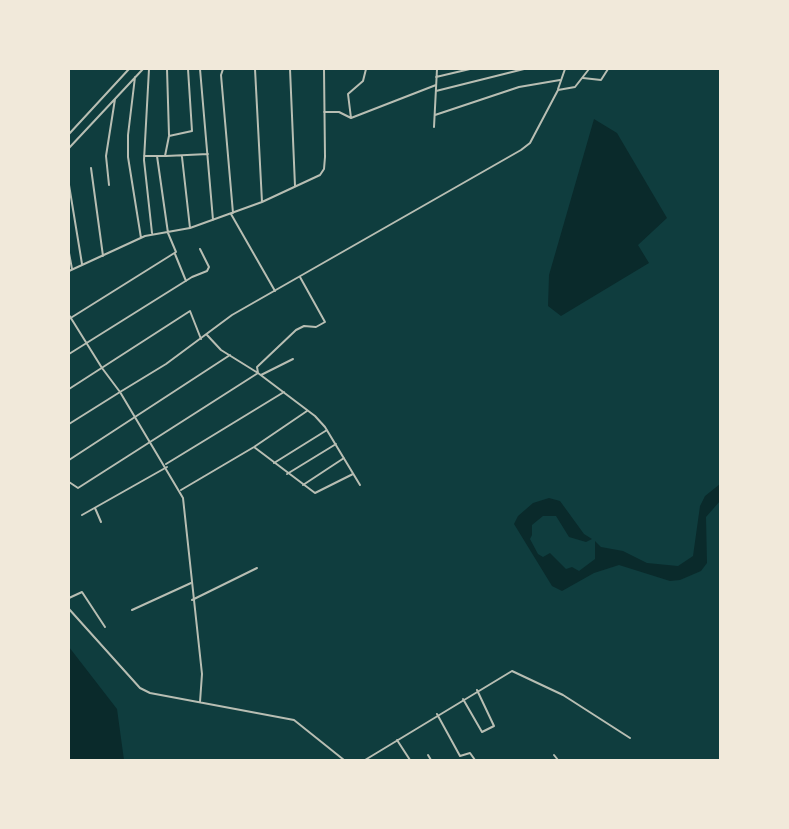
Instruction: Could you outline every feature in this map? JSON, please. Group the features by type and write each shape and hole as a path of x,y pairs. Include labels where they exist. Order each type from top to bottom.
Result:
{"street":[{"path":"69,134 129,69"},
{"path":"69,148 142,69"},
{"path":"149,69 144,156 152,234"},
{"path":"165,156 169,136 167,69"},
{"path":"169,136 192,131 188,69"},
{"path":"200,69 213,220"},
{"path":"223,69 221,75 232,213 275,291"},
{"path":"255,69 262,202"},
{"path":"290,69 295,187"},
{"path":"69,253 70,270 141,238 190,228 213,220 262,202 320,175 324,169 324,69"},
{"path":"351,118 348,94 363,81 365,69 353,69"},
{"path":"434,127 436,69"},
{"path":"436,77 470,69"},
{"path":"436,91 524,69"},
{"path":"69,424 207,335 232,315 521,150 530,143 558,90 565,69"},
{"path":"558,90 575,87 589,69"},
{"path":"583,78 601,80 608,69"},
{"path":"135,78 128,135 128,157 141,238"},
{"path":"435,115 519,87 560,80"},
{"path":"324,112 339,112 351,118 436,85"},
{"path":"109,186 106,156 115,99"},
{"path":"144,156 182,157 208,154"},
{"path":"157,156 168,233 186,281"},
{"path":"182,157 190,228"},
{"path":"92,168 103,256"},
{"path":"69,185 82,264"},
{"path":"69,354 209,269 200,249"},
{"path":"175,254 70,317 137,418 180,490 185,510 192,600 202,674 200,702"},
{"path":"260,374 257,367 296,330 304,326 316,327 325,322 300,277"},
{"path":"69,389 190,311 201,339"},
{"path":"207,335 230,355 284,392 327,430 360,485"},
{"path":"69,460 137,418 230,355"},
{"path":"69,482 78,488 260,374 293,359"},
{"path":"82,514 166,466 284,392"},
{"path":"180,490 254,447 307,411"},
{"path":"274,463 327,430"},
{"path":"287,474 336,444"},
{"path":"254,447 287,474 318,494 354,474"},
{"path":"303,485 344,458"},
{"path":"95,508 101,522"},
{"path":"192,600 257,568"},
{"path":"132,610 191,583"},
{"path":"69,598 82,592 105,627"},
{"path":"69,609 140,688 150,693 294,720 326,743 344,760"},
{"path":"365,760 477,690 507,673 515,672 563,695 630,738"},
{"path":"464,699 482,732 494,726 477,690"},
{"path":"437,714 460,756 470,753 475,760"},
{"path":"397,740 410,760"},
{"path":"428,755 431,760"},
{"path":"555,755 558,760"}],"water":[{"path":"594,119 617,133 667,218 638,245 649,263 561,316 548,306 549,275"},
{"path":"720,484 720,501 706,517 707,563 701,571 680,580 670,581 619,565 594,573 562,591 552,586 514,524 518,516 533,503 549,498 560,501 584,534 592,539 586,542 569,537 556,516 543,516 532,525 530,539 538,554 543,557 550,553 566,569 572,567 579,571 595,559 595,541 601,547 623,551 647,563 678,566 693,556 700,506 705,496"},
{"path":"69,647 117,709 124,760 69,760"}]}
